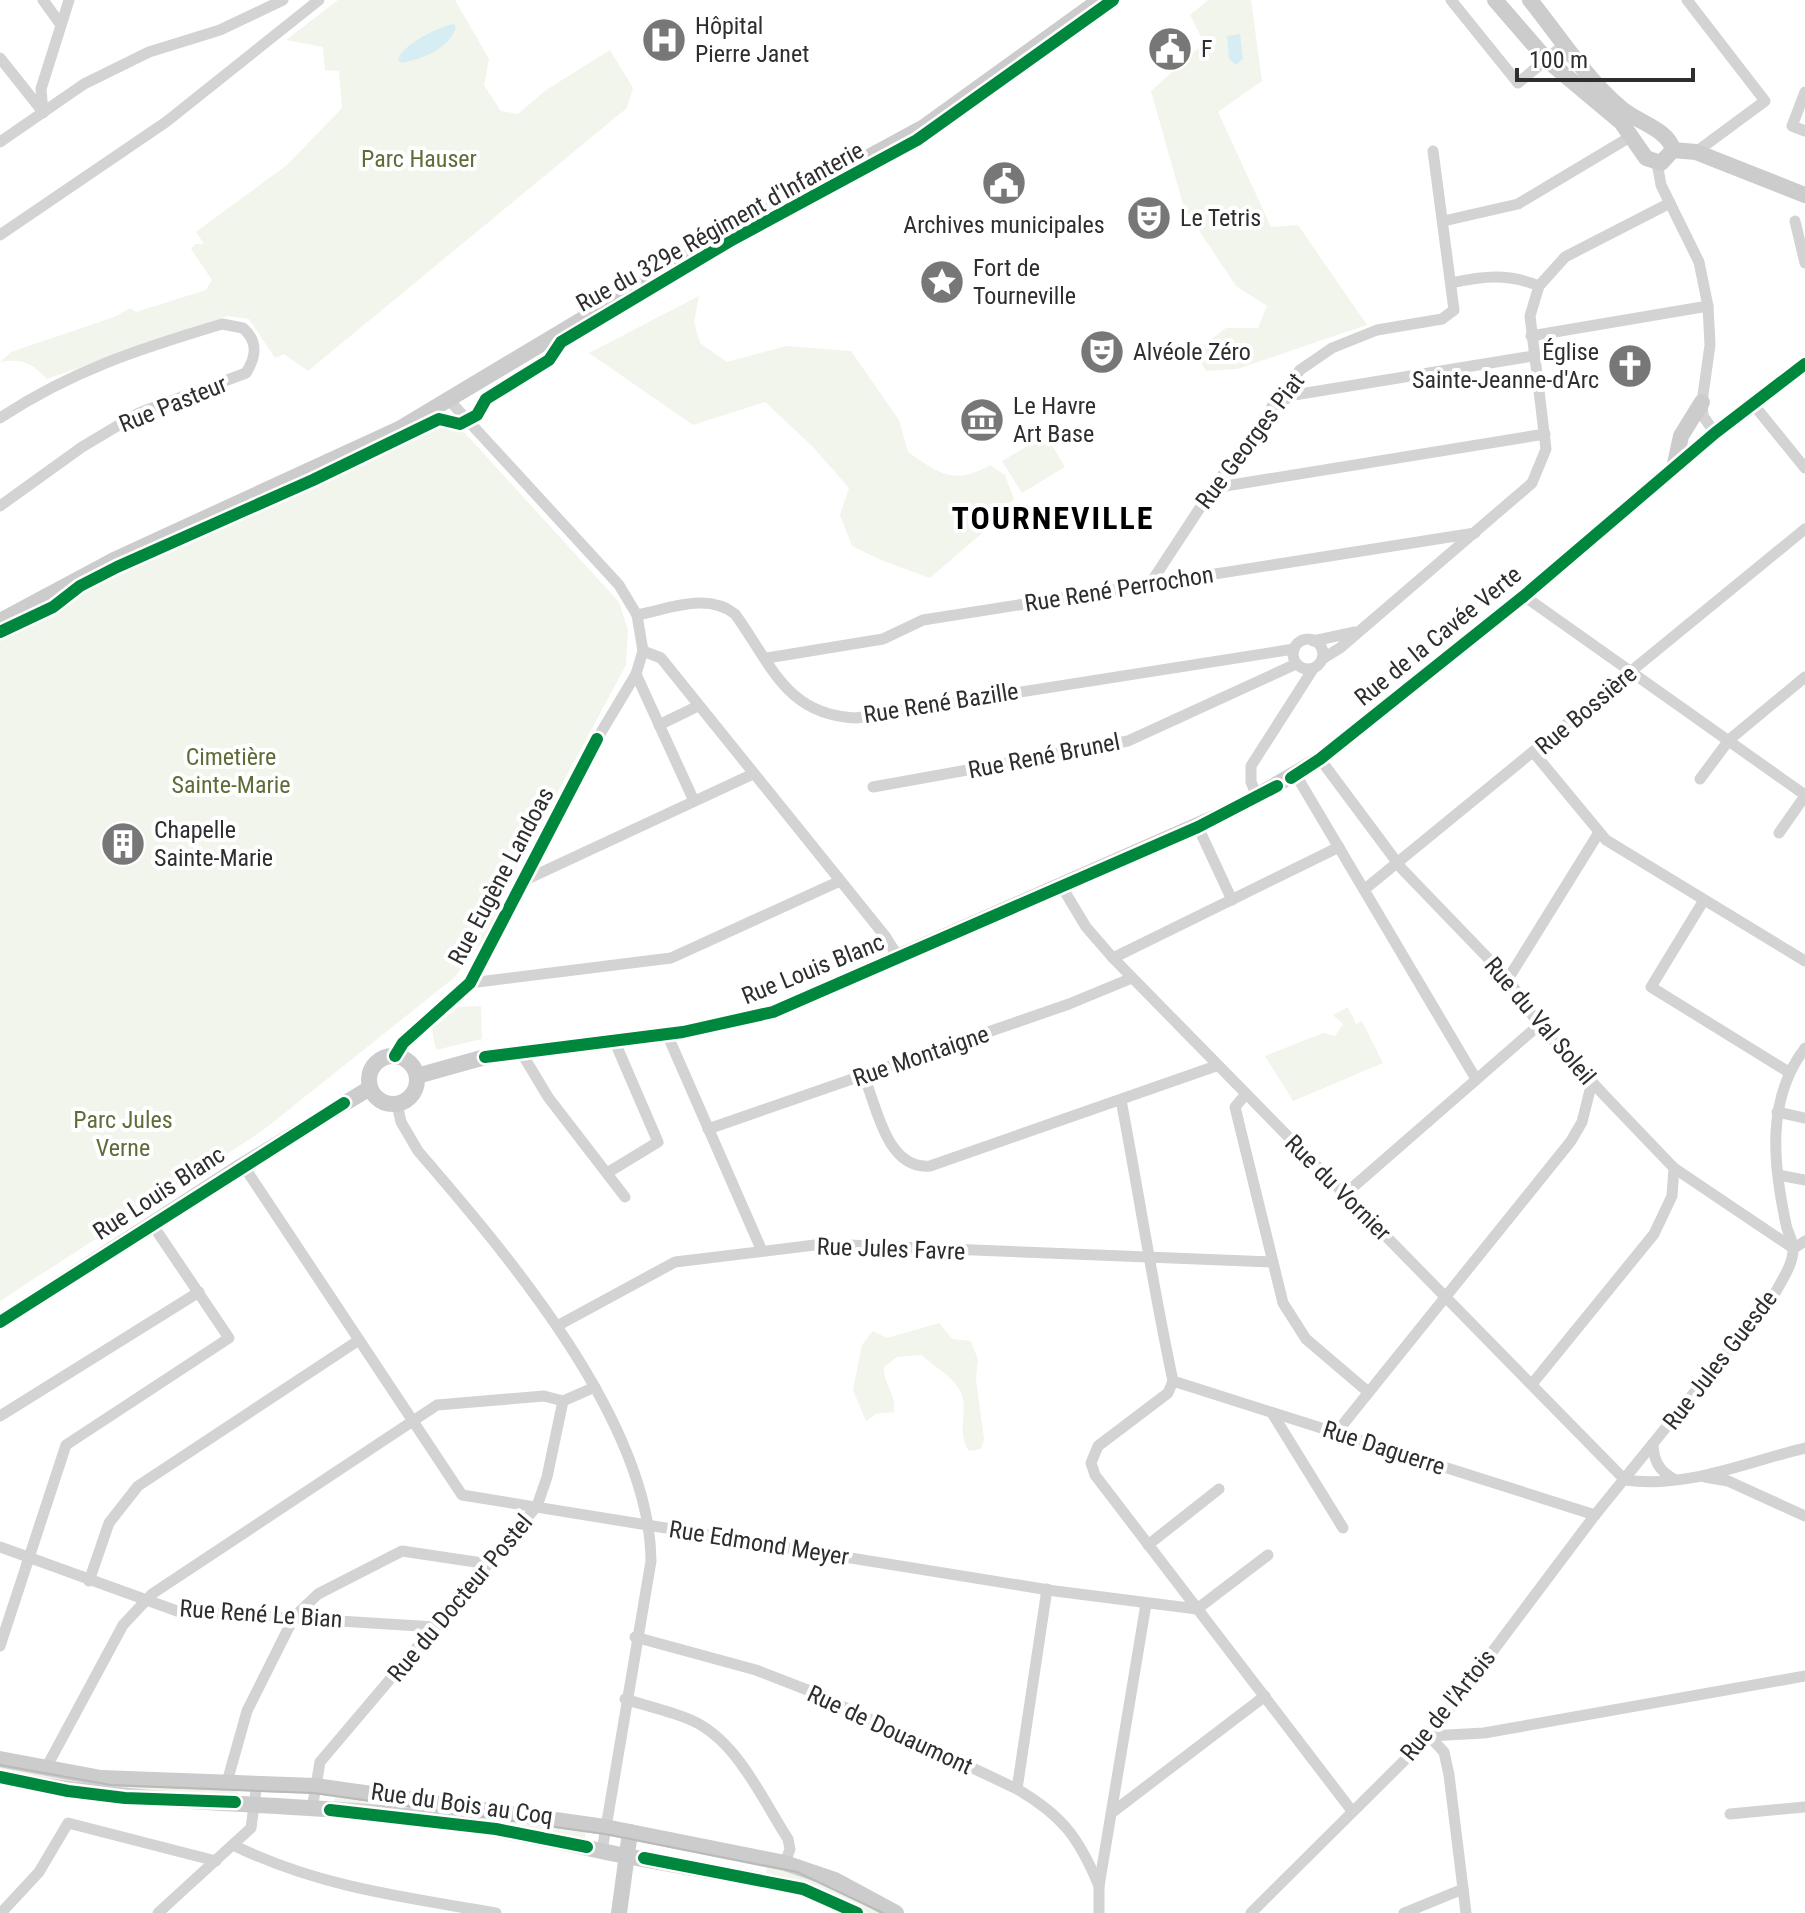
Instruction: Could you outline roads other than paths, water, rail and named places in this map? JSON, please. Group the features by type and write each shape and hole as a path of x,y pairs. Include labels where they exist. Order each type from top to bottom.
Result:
{"street":[{"path":"43,0 61,25"},
{"path":"43,113 41,89 69,0"},
{"path":"0,142 84,84 149,52 220,30 270,3 283,0"},
{"path":"0,235 166,122 319,0"},
{"name":"Rue du 329e Régiment d'Infanterie","path":"0,621 114,560 323,465 449,400 710,243 924,127 1100,0"},
{"path":"1451,0 1518,83 1565,44"},
{"path":"1495,0 1547,60 1632,131 1664,135 1673,150"},
{"path":"1530,0 1608,97 1646,158 1657,163 1667,160 1673,150"},
{"path":"1687,0 1765,101 1696,152"},
{"path":"0,58 43,113"},
{"path":"1805,92 1792,126 1805,131"},
{"path":"1448,220 1518,204 1632,131"},
{"path":"1673,150 1696,152 1805,195"},
{"name":"Rue Georges Piat","path":"1150,584 1290,379 1332,348 1377,330 1449,315 1455,304 1433,151"},
{"path":"1657,163 1661,185 1699,262 1708,306 1710,345 1703,416 1715,433"},
{"path":"1257,796 1251,782 1251,766 1313,669 1532,483 1544,458 1545,434 1530,316 1539,286 1565,257 1670,203"},
{"path":"1795,221 1805,263"},
{"path":"1451,283 1487,276 1510,276 1539,286"},
{"path":"1531,336 1708,306"},
{"name":"Rue Pasteur","path":"0,418 47,387 86,368 222,324 243,328 254,344 255,354 246,373 139,413 82,447 0,506"},
{"path":"1270,407 1294,395 1533,356"},
{"name":"Rue de la Cavée Verte","path":"1062,887 1198,827 1320,759 1524,596 1715,433 1805,364"},
{"name":"Rue Eugène Landoas","path":"395,1056 403,1043 470,983 597,739 636,674 643,651 637,615 619,585 449,400"},
{"path":"1674,468 1681,436 1702,402"},
{"path":"1753,404 1805,468"},
{"path":"1213,488 1545,434"},
{"name":"Rue Bossière","path":"1365,889 1805,529"},
{"name":"Rue René Perrochon","path":"767,658 883,639 923,620 1475,533"},
{"path":"1524,596 1805,796 1779,833"},
{"name":"Rue René Bazille","path":"637,615 714,602 735,614 791,695 804,706 820,713 856,718 1294,649"},
{"path":"1313,669 1296,664 1294,649 1304,640 1356,632"},
{"path":"1313,641 1320,646 1322,659"},
{"path":"643,651 661,658 899,958"},
{"name":"Rue René Brunel","path":"873,787 1128,741 1296,664"},
{"path":"636,674 694,801"},
{"path":"1700,779 1729,740 1805,677"},
{"path":"659,725 698,706"},
{"path":"1534,753 1598,834 1805,961"},
{"name":"Rue du Val Soleil","path":"1320,759 1398,863 1508,979 1539,1025 1674,1168 1793,1249"},
{"path":"523,881 753,774"},
{"path":"1296,775 1476,1079"},
{"path":"1198,827 1232,900"},
{"path":"1508,979 1598,834"},
{"path":"1113,958 1339,847"},
{"path":"470,983 671,958 840,881"},
{"name":"Rue du Vornier","path":"1062,887 1086,927 1113,958 1625,1480"},
{"name":"Rue Louis Blanc","path":"417,1076 472,1060 667,1034 773,1012 1062,887"},
{"path":"1704,900 1651,987 1787,1071"},
{"name":"Rue Montaigne","path":"708,1129 1069,1004 1132,978"},
{"path":"1345,1194 1539,1025"},
{"path":"667,1034 762,1251"},
{"path":"607,1173 658,1142 614,1040"},
{"path":"1805,1048 1787,1071 1777,1112 1778,1175 1786,1226 1793,1249 1805,1241"},
{"path":"521,1052 548,1097 625,1197"},
{"path":"395,1056 412,1064 417,1076 411,1097 397,1104 381,1101 370,1088 370,1075 376,1063 395,1056"},
{"path":"864,1076 893,1149 906,1163 918,1167 930,1166 1216,1066"},
{"path":"1336,1433 1571,1141 1582,1122 1592,1082"},
{"name":"Rue Louis Blanc","path":"0,1322 243,1165 370,1088"},
{"path":"1246,1094 1235,1107 1283,1303 1293,1323 1367,1391"},
{"path":"1121,1100 1147,1232 1147,1259 1173,1381 1168,1393 1098,1446 1091,1463 1095,1475 1352,1811"},
{"path":"397,1104 401,1122 418,1151 557,1326 595,1387 630,1468 649,1526 651,1561 635,1637 602,1851"},
{"path":"1777,1112 1805,1118"},
{"name":"Rue Edmond Meyer","path":"243,1165 462,1495 1047,1589 1197,1609"},
{"path":"1532,1384 1654,1234 1672,1196 1674,1168"},
{"path":"1778,1175 1805,1180"},
{"path":"0,1646 66,1445 229,1338 152,1224"},
{"name":"Rue Jules Favre","path":"557,1326 675,1262 823,1244 1272,1262"},
{"name":"Rue Jules Guesde","path":"1625,1480 1775,1293 1787,1272 1793,1249"},
{"path":"0,1416 199,1292"},
{"path":"89,1581 109,1523 138,1486 359,1340"},
{"name":"Rue Daguerre","path":"1173,1381 1595,1515"},
{"path":"46,1768 123,1625 144,1601 437,1405 544,1396 563,1401 595,1387"},
{"name":"Rue du Docteur Postel","path":"312,1809 320,1762 537,1506 547,1477 563,1401"},
{"path":"1272,1413 1343,1528"},
{"path":"1653,1445 1657,1464 1663,1473 1676,1480"},
{"path":"1625,1480 1644,1483 1702,1477 1805,1448"},
{"path":"1744,1488 1748,1471 1757,1462"},
{"path":"1702,1477 1744,1488 1805,1516"},
{"name":"Rue de l'Artois","path":"1251,1913 1429,1736 1595,1515 1625,1480"},
{"path":"1148,1545 1219,1489"},
{"name":"Rue René Le Bian","path":"0,1547 177,1611 436,1627"},
{"path":"227,1782 247,1711 294,1617 318,1594 402,1551 489,1564"},
{"path":"1197,1609 1268,1555"},
{"path":"1017,1789 1047,1589"},
{"path":"1099,1913 1099,1886 1114,1811 1146,1604"},
{"name":"Rue de Douaumont","path":"635,1637 756,1670 1017,1789 1049,1808 1069,1828 1099,1886"},
{"path":"1429,1736 1484,1733 1805,1676"},
{"path":"1114,1811 1265,1696"},
{"path":"625,1699 691,1720 713,1732 732,1752 788,1839 790,1849 785,1863"},
{"path":"1429,1736 1444,1752 1466,1913"},
{"name":"Rue du Bois au Coq","path":"0,1759 131,1781 315,1786 605,1827 785,1863 835,1880 896,1913"},
{"name":"Rue du Bois au Coq","path":"0,1777 68,1791 125,1798 213,1799 355,1811 496,1829 803,1889 857,1913"},
{"path":"158,1913 251,1828 257,1783"},
{"path":"1730,1814 1805,1807"},
{"path":"1,1913 39,1872 68,1823 216,1861"},
{"path":"619,1913 630,1832"},
{"path":"233,1845 280,1868 346,1887 496,1913"},
{"path":"1404,1913 1463,1889"}],"water":[{"path":"454,24 456,28 452,36 434,52 402,63 398,60 405,49 421,38"},
{"path":"1240,34 1243,59 1236,65 1229,59 1227,36"}],"tram line":[{"path":"0,1765 111,1785 314,1793 605,1834 797,1872 883,1913"}],"place":[{"name":"Hôpital Pierre Janet","path":"664,40"},
{"name":"F","path":"1170,49"},
{"name":"Archives municipales","path":"1004,183"},
{"name":"Le Tetris","path":"1149,218"},
{"name":"Fort de Tourneville","path":"942,282"},
{"name":"Alvéole Zéro","path":"1102,352"},
{"name":"Église Sainte-Jeanne-d'Arc","path":"1630,366"},
{"name":"Le Havre Art Base","path":"982,420"},
{"name":"Chapelle Sainte-Marie","path":"123,844"}],"district":[{"name":"TOURNEVILLE","path":"1053,518"}],"park label":[{"name":"Parc Hauser","path":"419,159"},
{"name":"Cimetière Sainte-Marie","path":"231,771"},
{"name":"Parc Jules Verne","path":"123,1134"}]}
